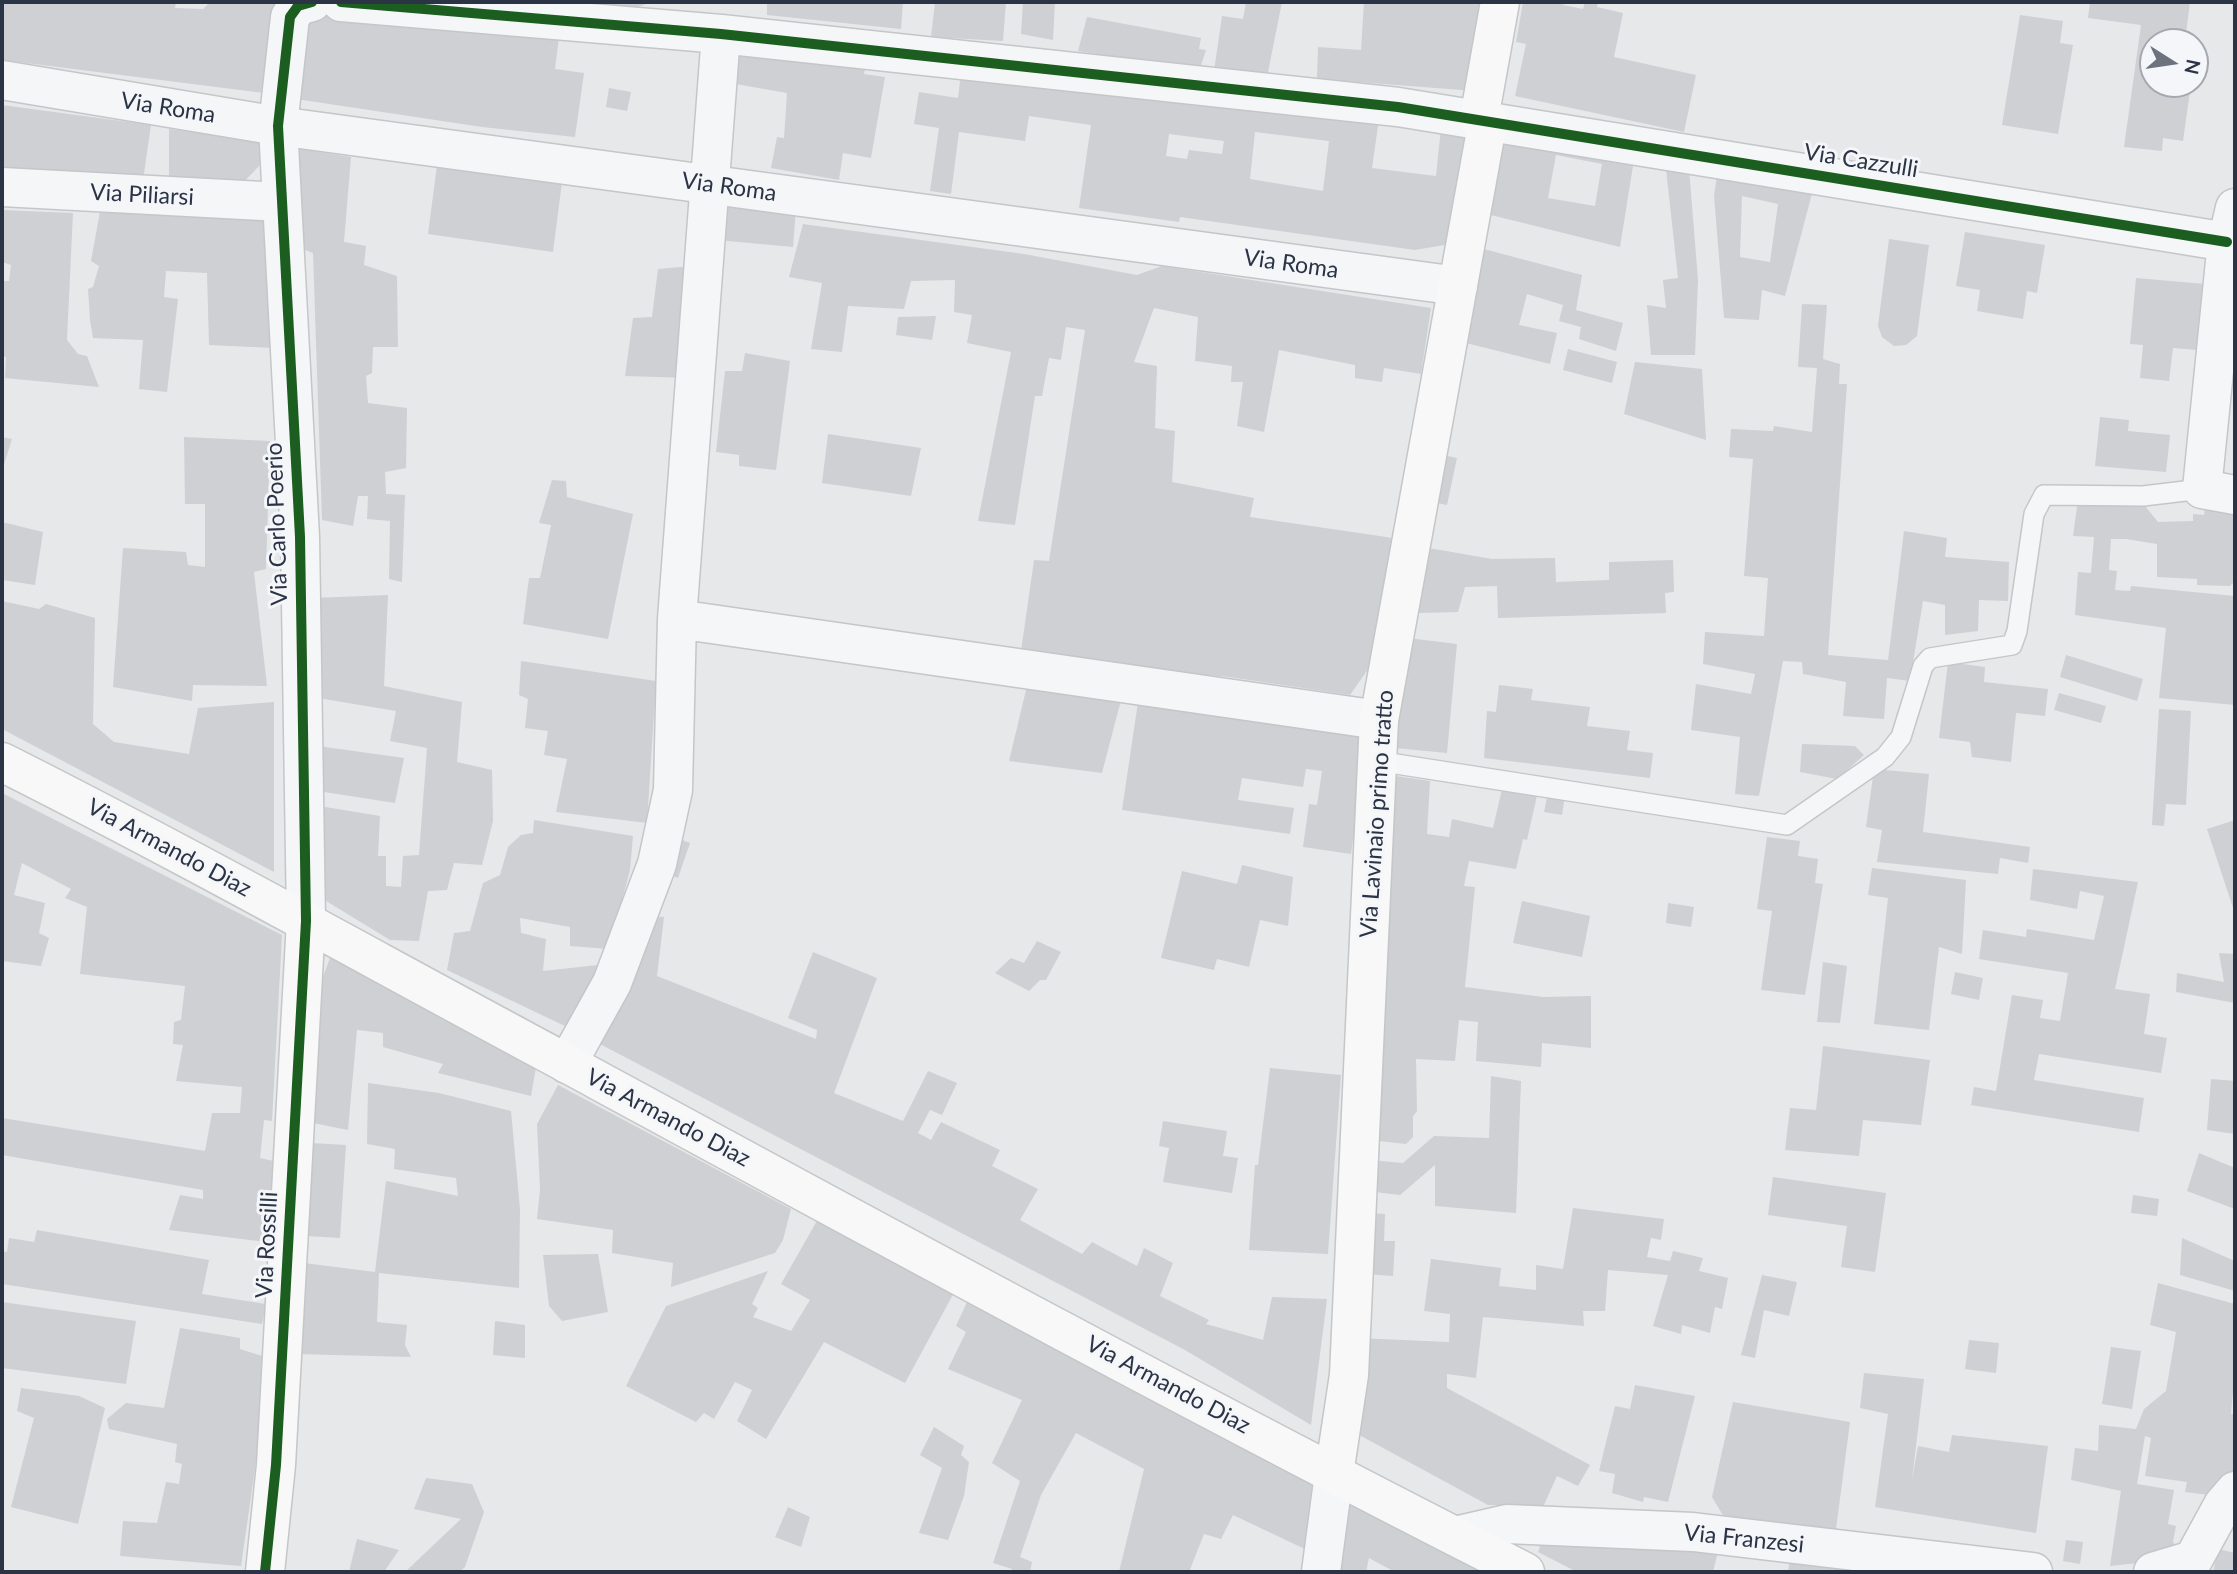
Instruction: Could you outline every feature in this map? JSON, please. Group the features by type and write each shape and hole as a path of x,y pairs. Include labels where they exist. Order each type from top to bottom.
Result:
{"street":[{"name":"Via Carlo Poerio","path":"306,921 300,537 278,126 290,17 298,6 312,2"},
{"name":"Via Cazzulli","path":"341,2 720,34 1384,105 2231,225 2219,492"},
{"name":"Via Lavinaio primo tratto","path":"1334,1474 1349,1375 1379,720 1458,286 1500,2"},
{"path":"567,1064 612,983 657,864 673,790 677,619 720,34"},
{"name":"Via Roma","path":"2,80 278,126 1458,286"},
{"name":"Via Piliarsi","path":"2,187 281,202"},
{"path":"677,619 1379,720"},
{"name":"Via Armando Diaz","path":"2,762 181,852 567,1064 1334,1474 1525,1572"},
{"name":"Via Rossilli","path":"265,1572 276,1465 306,921"},
{"path":"1321,1572 1334,1474"},
{"path":"2153,1572 2193,1560 2223,1505 2235,1491"},
{"name":"Via Franzesi","path":"1455,1536 1507,1524 1693,1532 2033,1572"}],"lane":[{"path":"1377,761 1787,825 1885,757 1901,737 1923,666 1930,658 2012,645 2017,631 2034,514 2044,495 2143,496 2219,492"}],"building":[{"path":"2,2 176,2 175,8 203,9 210,2 276,2 264,93 2,60"},
{"path":"545,2 652,2 634,8"},
{"path":"767,2 903,2 901,29 767,15"},
{"path":"935,2 1006,2 1003,41 931,37"},
{"path":"1023,2 1055,2 1053,40 1021,34"},
{"path":"1246,2 1282,2 1266,82 1214,71 1222,16 1243,19"},
{"path":"1364,2 1491,2 1475,91 1317,79 1318,47 1361,50"},
{"path":"1523,2 1564,2 1563,5 1583,9 1585,2 1598,2 1597,7 1623,13 1614,57 1696,75 1684,132 1515,96 1526,44 1516,42"},
{"path":"2090,2 2190,2 2187,28 2141,28 2141,25 2088,18"},
{"path":"320,14 560,30 555,69 584,73 575,137 482,127 296,99 300,24"},
{"path":"2020,15 2063,21 2060,43 2073,45 2058,134 2002,125"},
{"path":"1087,17 1201,38 1199,49 1206,50 1199,71 1078,51"},
{"path":"2139,39 2139,98 2189,98 2183,141 2163,138 2162,151 2124,147"},
{"path":"731,41 866,64 864,74 885,77 871,158 843,153 839,180 771,168 777,137 784,138 787,93 724,82"},
{"path":"962,64 1380,112 1372,168 1436,176 1441,128 1470,133 1450,244 1415,250 1180,217 1179,222 1079,208 1091,125 1029,116 1025,141 959,132 951,194 930,191 939,128 914,124 919,92 958,98","holes":["1255,132 1329,141 1323,191 1250,179","1169,134 1224,141 1222,154 1189,150 1187,159 1166,156"]},
{"path":"609,88 631,92 627,111 606,107"},
{"path":"2,105 151,125 142,187 2,183"},
{"path":"169,129 265,141 259,166 238,188 169,187"},
{"path":"1502,136 1636,147 1620,247 1487,214","holes":["1556,155 1602,164 1595,206 1548,198"]},
{"path":"300,149 351,157 344,242 366,246 364,265 397,276 398,347 373,347 372,373 366,376 368,403 407,408 406,468 385,472 386,494 405,495 402,582 389,579 390,521 367,519 368,496 358,496 353,526 322,520 313,253 295,246"},
{"path":"1664,151 1688,156 1698,280 1695,355 1651,355 1647,305 1666,308 1663,280 1678,278"},
{"path":"1719,161 1815,182 1785,296 1762,290 1759,320 1724,318 1714,196","holes":["1742,196 1778,204 1770,262 1740,257"]},
{"path":"437,165 562,182 553,252 428,234"},
{"path":"720,203 796,209 793,247 717,240"},
{"path":"101,206 274,214 274,348 209,345 207,273 166,271 164,297 178,299 167,392 139,389 143,340 93,338 88,289 93,287 99,266 91,261"},
{"path":"2,210 73,213 67,340 78,354 87,356 99,387 5,378 6,357 2,356 2,281 9,281 11,265 2,262"},
{"path":"803,224 1024,254 1137,275 1162,266 1431,308 1421,374 1384,368 1382,382 1355,378 1355,365 1279,350 1264,432 1237,426 1243,382 1231,382 1232,366 1195,361 1198,317 1154,308 1134,362 1157,366 1155,428 1175,431 1172,482 1254,498 1250,517 1393,538 1371,665 1350,695 1229,677 1020,658 1034,560 1049,561 1085,330 1066,327 1061,360 1049,358 1042,396 1035,396 1015,525 978,521 1011,352 967,343 972,315 954,312 955,280 911,281 904,309 848,306 842,352 811,349 822,283 789,277"},
{"path":"1965,232 2045,245 2037,293 2027,291 2023,319 1977,311 1980,290 1956,286"},
{"path":"1889,239 1929,245 1917,336 1906,345 1894,346 1882,337 1878,326"},
{"path":"1480,248 1582,275 1576,310 1623,323 1616,351 1579,339 1581,327 1559,321 1563,305 1527,294 1519,325 1557,333 1550,364 1458,341"},
{"path":"692,266 688,378 625,376 633,318 652,317 658,269"},
{"path":"2136,278 2205,284 2198,350 2173,348 2169,381 2140,378 2143,345 2130,344"},
{"path":"1802,304 1827,305 1823,359 1840,364 1839,384 1847,384 1828,655 1888,660 1904,531 1947,538 1945,557 2009,562 2008,601 1979,600 1978,631 1945,635 1945,605 1923,601 1910,681 1887,678 1884,719 1843,716 1846,682 1803,674 1802,662 1783,661 1759,796 1735,794 1740,737 1691,730 1696,684 1751,694 1755,674 1703,664 1705,632 1764,636 1768,578 1744,576 1753,459 1729,457 1731,429 1773,431 1774,426 1812,432 1817,368 1798,367"},
{"path":"936,316 932,340 896,335 898,317"},
{"path":"1568,349 1617,362 1612,383 1563,370"},
{"path":"745,353 790,361 776,470 739,466 739,455 716,452 725,371 742,371"},
{"path":"1635,362 1702,369 1706,440 1624,414"},
{"path":"2100,417 2129,420 2128,431 2170,435 2166,472 2095,466"},
{"path":"828,434 921,448 911,496 822,483"},
{"path":"2,437 12,439 2,471"},
{"path":"184,437 270,441 266,569 254,572 267,686 193,685 192,701 113,687 123,548 186,552 188,565 205,567 205,504 185,504"},
{"path":"1433,453 1457,458 1447,505 1423,500"},
{"path":"552,480 566,481 567,497 633,514 608,639 523,624 529,578 540,578 551,525 539,523"},
{"path":"2078,500 2145,506 2158,522 2193,521 2193,514 2204,515 2206,503 2235,509 2235,581 2230,586 2197,585 2197,579 2157,577 2157,544 2126,539 2111,539 2109,570 2117,571 2115,590 2130,591 2131,586 2235,596 2235,705 2159,698 2166,628 2075,615 2078,572 2091,573 2094,537 2073,536"},
{"path":"2,522 43,532 35,585 2,580"},
{"path":"1417,546 1492,559 1555,558 1556,582 1609,580 1609,562 1673,560 1674,592 1665,593 1666,613 1498,618 1497,586 1465,587 1458,612 1419,613"},
{"path":"388,595 384,686 462,702 457,762 492,770 493,821 482,865 454,863 447,890 428,891 419,941 390,940 318,896 319,806 380,816 378,856 386,856 386,886 401,887 403,856 419,855 427,748 390,741 396,711 318,698 313,598"},
{"path":"2,601 39,609 46,604 95,618 93,724 114,742 189,754 198,708 274,702 274,872 2,729"},
{"path":"1408,638 1457,644 1447,753 1395,748"},
{"path":"2066,655 2143,679 2137,701 2060,677"},
{"path":"521,661 656,681 647,823 556,812 567,759 544,755 548,731 525,728 528,699 519,695"},
{"path":"1948,662 1985,667 1984,682 2048,689 2045,716 2016,713 2011,762 1972,757 1970,742 1939,738"},
{"path":"1499,685 1533,689 1531,700 1590,707 1587,726 1630,731 1627,750 1653,753 1650,778 1484,758 1487,711 1496,712"},
{"path":"1027,686 1121,700 1102,773 1009,761"},
{"path":"2059,693 2106,706 2101,723 2054,710"},
{"path":"1138,702 1368,737 1351,854 1303,847 1309,804 1317,805 1322,771 1306,769 1303,787 1242,778 1238,800 1294,808 1290,834 1122,810"},
{"path":"2159,709 2191,711 2186,805 2166,804 2164,826 2152,825"},
{"path":"1802,744 1855,746 1864,755 1837,779 1800,772"},
{"path":"318,746 404,758 395,803 318,791"},
{"path":"1874,769 1929,774 1923,832 2030,847 2028,863 2000,858 1998,874 1877,862 1882,830 1866,827"},
{"path":"1389,775 1430,781 1427,834 1449,837 1452,819 1493,828 1502,789 1538,791 1527,840 1523,839 1516,869 1469,861 1464,886 1475,887 1465,987 1543,997 1591,996 1591,1048 1542,1043 1541,1067 1476,1061 1478,1022 1459,1020 1455,1061 1416,1059 1417,1111 1413,1116 1413,1137 1406,1144 1369,1140"},
{"path":"2,793 282,935 272,1121 264,1120 260,1158 278,1162 266,1242 169,1230 180,1195 203,1199 203,1190 2,1155 2,1118 205,1151 212,1113 240,1113 242,1087 176,1081 183,1045 173,1044 174,1022 181,1020 185,986 80,974 87,907 65,898 71,889 22,863 14,895 45,903 39,933 49,938 41,966 2,961"},
{"path":"1548,793 1565,796 1562,815 1544,812"},
{"path":"534,820 633,836 630,870 609,949 570,946 570,927 520,918 521,933 546,939 543,971 598,965 591,993 567,1027 447,970 454,933 470,931 483,883 500,875 508,847 521,835 533,833"},
{"path":"2235,820 2235,914 2207,829"},
{"path":"672,836 690,843 678,878 662,872"},
{"path":"1767,837 1800,841 1798,856 1818,859 1815,883 1823,884 1805,995 1761,990 1772,911 1757,909"},
{"path":"1242,865 1293,877 1288,926 1260,920 1249,967 1217,959 1214,970 1161,958 1182,871 1237,884"},
{"path":"1872,868 1966,880 1962,954 1939,947 1929,1030 1874,1024 1888,898 1868,895"},
{"path":"2033,869 2138,882 2115,989 2150,994 2144,1034 2167,1038 2161,1073 2039,1054 2034,1080 2144,1098 2139,1132 1971,1105 1974,1087 1996,1091 2012,995 2043,1000 2040,1018 2060,1021 2068,973 1979,959 1983,930 2026,937 2027,929 2094,940 2104,896 2080,891 2077,909 2030,900"},
{"path":"1522,901 1590,916 1582,957 1513,943"},
{"path":"1668,903 1694,907 1691,927 1666,923"},
{"path":"638,916 664,917 657,976 816,1039 817,1030 788,1018 813,952 877,978 834,1093 903,1121 928,1071 957,1083 942,1115 930,1110 918,1133 931,1140 941,1122 1000,1150 992,1166 1038,1189 1020,1220 1082,1254 1092,1242 1137,1266 1144,1248 1173,1263 1160,1296 1209,1320 1206,1324 1263,1340 1272,1297 1327,1299 1311,1425 1185,1350 598,1043"},
{"path":"1037,941 1061,952 1046,980 1040,980 1029,991 995,973 1011,958 1024,963"},
{"path":"2219,953 2235,954 2235,1003 2176,992 2177,973 2224,982"},
{"path":"330,958 536,1067 531,1096 438,1073 443,1064 383,1047 383,1033 357,1030 348,1130 313,1123 317,993"},
{"path":"1823,962 1847,966 1840,1023 1817,1022"},
{"path":"1955,972 1983,978 1979,1000 1951,994"},
{"path":"1823,1046 1930,1060 1921,1125 1863,1120 1859,1156 1785,1150 1790,1108 1816,1110"},
{"path":"1270,1068 1341,1075 1328,1254 1249,1250 1255,1165 1258,1165"},
{"path":"1491,1076 1521,1081 1516,1213 1435,1206 1435,1165 1400,1195 1366,1191 1369,1160 1403,1163 1434,1136 1489,1138"},
{"path":"2211,1079 2235,1081 2235,1134 2207,1130"},
{"path":"368,1083 439,1093 511,1111 520,1209 519,1288 379,1273 377,1322 407,1325 405,1345 411,1357 297,1354 304,1263 375,1272 386,1181 458,1196 456,1178 394,1169 395,1149 367,1144"},
{"path":"558,1085 791,1209 783,1240 775,1253 671,1287 673,1263 612,1253 613,1230 537,1219 540,1190 537,1124"},
{"path":"1163,1121 1227,1131 1223,1156 1238,1158 1232,1193 1163,1182 1169,1148 1159,1146"},
{"path":"311,1143 346,1145 340,1238 306,1236"},
{"path":"2199,1153 2235,1168 2235,1209 2187,1191"},
{"path":"1773,1177 1886,1193 1875,1272 1841,1267 1847,1226 1768,1215"},
{"path":"2133,1195 2159,1199 2157,1216 2131,1213"},
{"path":"1573,1208 1664,1219 1661,1240 1651,1238 1647,1257 1670,1261 1673,1251 1703,1258 1699,1271 1728,1278 1722,1309 1715,1307 1710,1333 1682,1325 1681,1334 1653,1326 1668,1275 1608,1270 1605,1311 1583,1311 1584,1326 1483,1317 1476,1378 1447,1374 1447,1388 1590,1465 1578,1486 1557,1476 1543,1507 1488,1505 1350,1430 1356,1338 1449,1342 1450,1314 1424,1311 1431,1259 1501,1268 1499,1286 1536,1290 1536,1265 1563,1269"},
{"path":"1367,1213 1385,1214 1384,1241 1395,1241 1393,1276 1365,1274"},
{"path":"818,1219 956,1289 905,1383 824,1342 766,1439 737,1421 752,1390 735,1382 714,1419 704,1413 696,1422 626,1386 666,1306 768,1271 752,1304 758,1308 753,1317 791,1331 810,1300 781,1284"},
{"path":"37,1230 209,1260 202,1294 266,1304 262,1324 2,1284 2,1251 7,1252 9,1238 34,1242"},
{"path":"2182,1238 2235,1261 2235,1291 2180,1275"},
{"path":"598,1254 608,1312 562,1321 549,1306 543,1255"},
{"path":"1762,1275 1797,1282 1789,1316 1764,1310 1755,1358 1741,1355"},
{"path":"2158,1283 2235,1304 2235,1370 2231,1414 2235,1414 2235,1472 2217,1496 2185,1492 2187,1482 2145,1476 2151,1438 2145,1436 2137,1484 2174,1490 2168,1524 2176,1526 2173,1541 2175,1547 2158,1561 2110,1566 2121,1491 2071,1480 2075,1448 2098,1451 2099,1425 2136,1429 2144,1409 2166,1391 2176,1332 2150,1325"},
{"path":"968,1300 1321,1488 1309,1551 1233,1515 1221,1539 1204,1534 1189,1572 1119,1572 1144,1469 1076,1433 1041,1495 1020,1557 1032,1562 1030,1572 1012,1572 1012,1569 993,1563 1020,1481 992,1463 1022,1400 948,1369 966,1332 956,1326"},
{"path":"2,1302 136,1321 126,1384 2,1368"},
{"path":"495,1321 525,1325 525,1358 493,1355"},
{"path":"180,1328 240,1338 240,1349 265,1357 260,1434 241,1566 120,1556 123,1521 157,1523 166,1482 179,1484 182,1464 175,1462 177,1444 109,1429 107,1419 126,1403 164,1408"},
{"path":"1969,1340 1999,1343 1996,1373 1965,1369"},
{"path":"2111,1347 2141,1351 2132,1409 2102,1404"},
{"path":"1864,1373 1924,1379 1912,1480 1918,1446 1949,1452 1952,1435 2048,1446 2036,1533 1875,1507 1888,1414 1860,1408"},
{"path":"1635,1385 1695,1396 1668,1502 1644,1497 1643,1502 1612,1493 1615,1474 1599,1471 1615,1406 1630,1409"},
{"path":"21,1388 79,1396 105,1408 78,1524 11,1507 34,1418 17,1411"},
{"path":"1733,1402 1850,1422 1835,1537 1727,1522 1712,1497"},
{"path":"934,1427 964,1446 961,1455 969,1462 964,1496 948,1540 919,1533 942,1468 920,1455"},
{"path":"426,1478 472,1484 484,1512 465,1567 459,1572 405,1572 461,1519 414,1509"},
{"path":"1348,1502 1487,1572 1395,1572 1369,1558 1366,1572 1338,1572"},
{"path":"788,1507 810,1517 801,1547 775,1537"},
{"path":"1539,1534 1719,1548 1713,1572 1577,1572 1538,1552 1540,1547 1536,1545"},
{"path":"357,1539 399,1550 384,1572 349,1572"},
{"path":"2066,1540 2083,1542 2080,1564 2063,1561"},
{"path":"2218,1549 2235,1553 2235,1572 2213,1572"},
{"path":"1790,1559 1878,1572 1788,1572"}],"cycle path":[{"path":"265,1572 276,1465 306,921 300,537 278,126 290,17 298,6 312,2"},
{"path":"341,2 721,34 1398,107 2227,242"}]}
